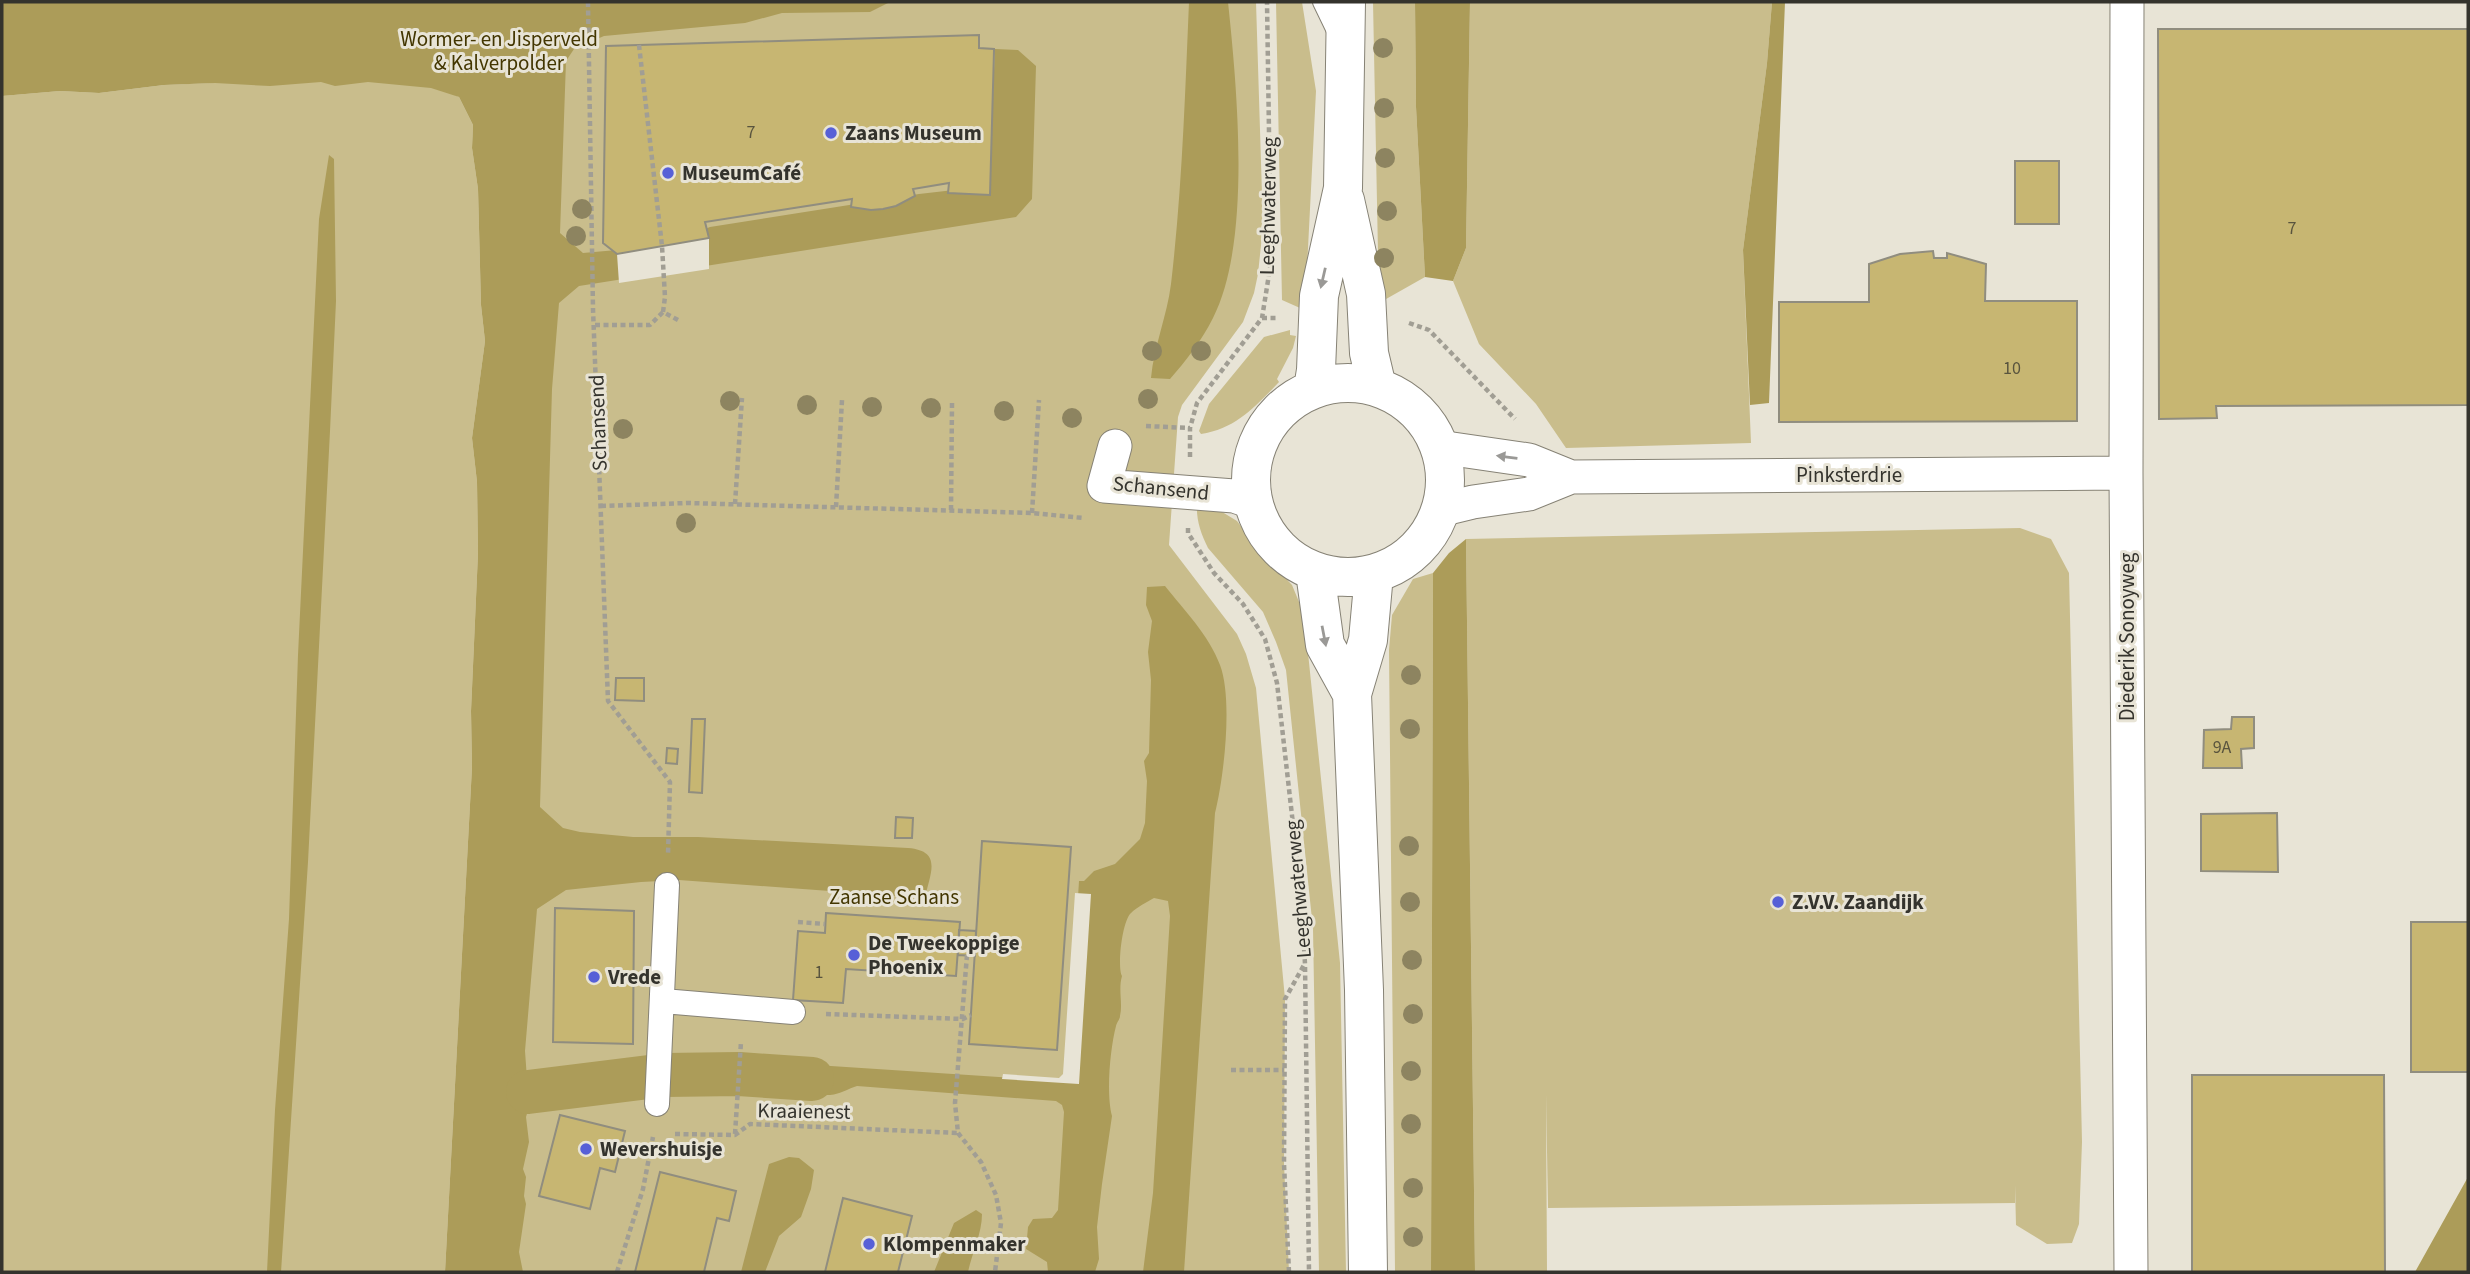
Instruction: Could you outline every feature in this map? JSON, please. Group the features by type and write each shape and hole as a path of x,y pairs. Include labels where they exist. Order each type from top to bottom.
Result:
{"main road":[{"path":"1313,389 1319,296 1343,188 1346,2"},
{"path":"1343,188 1366,294 1369,353 1377,387"},
{"path":"1334,383 1377,387 1403,400 1425,421 1439,447 1445,478 1440,510 1430,531 1415,550 1396,565 1354,578 1315,572 1287,556 1265,532 1252,502 1250,474 1256,445 1270,421 1289,402 1313,389 1334,383"},
{"path":"1315,572 1325,645 1352,694"},
{"path":"1368,1272 1364,990 1352,694 1368,640 1374,574"}],"street":[{"name":"Diederik Sonoyweg","path":"2127,2 2126,473 2131,1272"},
{"name":"Schansend","path":"1115,446 1104,485 1234,496 1252,502"},
{"name":"Pinksterdrie","path":"1439,447 1529,460 1571,477 2126,473"},
{"name":"Pinksterdrie","path":"1440,510 1472,502 1529,495 1571,477"},
{"path":"657,1104 667,885"},
{"path":"663,1001 793,1012"}],"lane":[{"path":"1321,2 1346,54"}],"path":[{"name":"Schansend","path":"588,2 593,309 608,701 670,782 669,824"},
{"name":"Leeghwaterweg","path":"1141,426 1190,428 1197,404 1262,318 1270,262 1267,2"},
{"path":"595,325 650,325 663,312 665,297 662,246 639,45"},
{"path":"663,312 678,320"},
{"path":"1262,318 1316,319"},
{"path":"1366,318 1394,318 1429,330 1524,428"},
{"path":"735,504 742,398"},
{"path":"836,507 842,400"},
{"path":"1032,513 1039,400"},
{"path":"951,510 952,403"},
{"name":"Schansend","path":"601,506 735,504 1032,513 1093,519"},
{"name":"Leeghwaterweg","path":"1188,533 1214,573 1243,604 1265,639 1274,672 1286,753 1301,895 1305,964 1309,1272"},
{"path":"798,922 825,924"},
{"path":"967,955 956,1103 958,1133 981,1162 996,1195 1001,1223 995,1272"},
{"path":"1289,1272 1284,1164 1284,999 1305,964"},
{"path":"793,1012 963,1019 971,1015"},
{"path":"735,1135 741,1048"},
{"path":"1231,1070 1284,1070"},
{"path":"617,1272 643,1188 657,1104"},
{"name":"Kraaienest","path":"653,1134 735,1135 750,1124 958,1133"}],"green space":[{"name":"Zaanse Schans","path":"2,2 1256,2 1263,226 1258,274 1243,322 1182,405 1178,417 1169,545 1237,634 1256,688 1285,999 1284,1164 1289,1272 510,1272 535,101 449,92 459,97 473,125 472,148 478,189 481,305 485,341 472,438 477,482 478,553 471,711 472,767 445,1272 2,1272 2,96 60,91 99,93 164,85 212,83"},
{"path":"1276,2 1302,2 1316,91 1305,307 1300,308 1282,300"},
{"path":"1373,2 1415,2 1416,107 1425,277 1379,303"},
{"path":"1470,2 1772,2 1767,63 1743,250 1751,443 1566,448 1536,404 1479,344 1453,281 1466,248"},
{"path":"1290,330 1290,335 1296,336 1293,348 1277,379 1279,382 1235,422 1201,434 1199,431 1209,404 1264,337"},
{"path":"1197,504 1214,507 1237,521 1259,550 1292,585 1304,614 1340,963 1346,1272 1319,1272 1313,929 1286,670 1263,612 1208,548 1197,516"},
{"name":"Z.V.V. Zaandijk","path":"2020,528 2051,539 2069,573 2082,1142 2079,1224 2072,1243 2047,1244 2016,1225 2015,1185 2015,1203 1548,1208 1546,1094 1547,1272 1475,1272 1466,539"},
{"path":"1433,573 1431,1272 1395,1272 1389,650 1392,615 1413,579"}],"shaded area":[{"path":"2,2 890,2 870,12 782,13 745,23 604,36 574,49 566,61 560,233 583,253 662,246 710,227 919,194 989,186 995,49 1018,50 1036,66 1032,199 1016,217 579,286 559,303 552,389 540,807 563,828 580,832 633,837 698,837 908,848 926,854 932,865 925,898 679,880 566,890 537,909 525,1051 529,1142 523,1169 526,1177 526,1204 519,1252 523,1272 445,1272 472,767 471,711 478,553 477,482 472,438 485,341 481,305 478,189 472,148 473,125 459,97 431,88 368,82 335,86 321,82 270,86 215,83 164,85 99,93 60,91 2,96"},
{"path":"1189,2 1228,2 1235,77 1238,163 1233,248 1225,286 1204,334 1170,379 1151,378 1169,296 1175,249"},
{"path":"1415,2 1470,2 1466,248 1453,281 1425,277 1416,107"},
{"path":"1772,2 1785,2 1769,403 1750,405 1743,250 1767,63"},
{"path":"329,155 334,159 336,301 308,862 281,1272 267,1272 289,919 298,655 319,219"},
{"path":"1466,539 1475,1272 1431,1272 1433,573 1449,553"},
{"path":"1165,586 1196,623 1215,654 1224,680 1227,717 1215,813 1184,1272 1143,1272 1153,1193 1170,916 1168,901 1154,898 1131,913 1121,944 1121,1011 1111,1059 1109,1096 1112,1116 1097,1227 1099,1259 1095,1272 1048,1272 1047,1262 1026,1249 1028,1227 1033,1219 1052,1218 1058,1210 1064,1112 1062,1105 1056,1101 857,1086 830,1095 751,1089 753,1061 1060,1081 1067,1076 1079,881 1084,881 1094,871 1115,864 1140,839 1145,823 1147,781 1144,761 1149,753 1151,680 1148,652 1152,621 1146,605 1147,587"},
{"path":"789,1157 799,1158 814,1170 811,1189 801,1217 779,1236 765,1272 741,1272 769,1164"},
{"path":"2468,1177 2468,1272 2415,1272"},
{"path":"976,1210 982,1214 982,1221 968,1272 934,1272 954,1223"}],"pier":[{"path":"709,238 709,269 619,283 617,254"},
{"path":"1075,893 1091,894 1079,1084 1002,1079 1003,1074 1059,1078 1063,1074"}],"building":[{"path":"2158,29 2468,29 2468,405 2216,406 2217,418 2159,419"},
{"path":"979,35 979,48 994,49 990,195 948,193 949,183 913,189 915,196 896,206 883,209 851,207 852,199 705,222 709,238 617,254 603,243 606,46"},
{"path":"2015,161 2059,161 2059,224 2015,224"},
{"path":"1933,251 1934,258 1947,258 1947,253 1986,264 1985,301 2077,301 2077,421 1779,422 1779,302 1869,302 1869,264 1900,254"},
{"path":"616,678 644,678 644,701 615,700"},
{"path":"2232,717 2254,717 2254,748 2241,749 2242,768 2203,768 2204,730 2231,729"},
{"path":"692,719 705,719 702,793 689,792"},
{"path":"667,748 678,749 677,764 666,763"},
{"path":"2277,813 2278,872 2201,871 2201,814"},
{"path":"896,817 913,818 912,838 895,838"},
{"path":"982,841 1071,847 1057,1050 969,1044"},
{"name":"Vrede","path":"555,908 634,911 633,1044 553,1042"},
{"path":"826,913 960,922 956,976 846,969 843,1003 793,1000 798,931 825,933"},
{"path":"2411,922 2468,922 2468,1072 2411,1072"},
{"path":"959,930 976,931 975,956 958,955"},
{"path":"2192,1075 2384,1075 2385,1272 2192,1272"},
{"name":"Wevershuisje","path":"560,1115 625,1131 615,1172 600,1168 590,1209 539,1196"},
{"path":"660,1172 736,1191 729,1221 717,1218 704,1272 635,1272"},
{"name":"Klompenmaker","path":"843,1198 912,1216 898,1272 825,1272"}],"waterway":[{"path":"528,1092 665,1075 739,1074 812,1079"}],"place":[{"name":"Zaans Museum","path":"831,133"},
{"name":"MuseumCafé","path":"668,173"},
{"name":"Z.V.V. Zaandijk","path":"1778,902"},
{"name":"De Tweekoppige Phoenix","path":"854,955"},
{"name":"Vrede","path":"594,977"},
{"name":"Wevershuisje","path":"586,1149"},
{"name":"Klompenmaker","path":"869,1244"}],"park label":[{"name":"Wormer- en Jisperveld & Kalverpolder","path":"499,51"}]}
